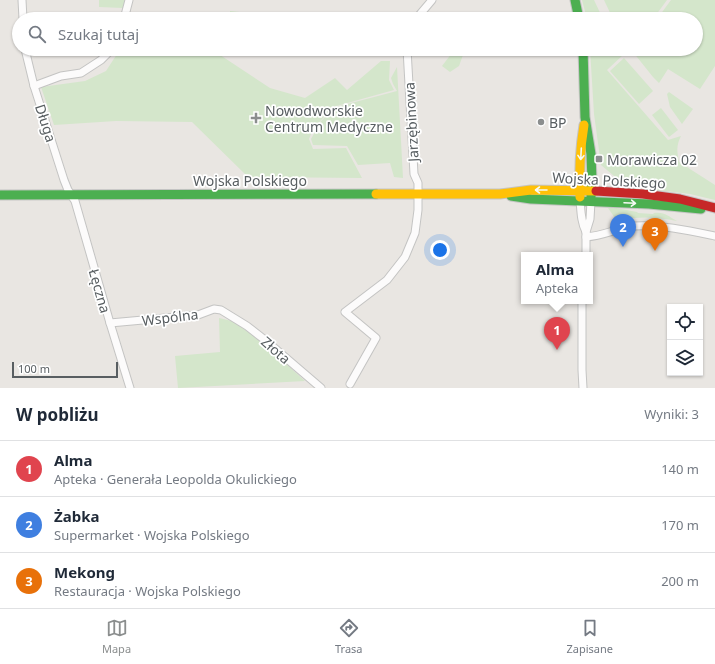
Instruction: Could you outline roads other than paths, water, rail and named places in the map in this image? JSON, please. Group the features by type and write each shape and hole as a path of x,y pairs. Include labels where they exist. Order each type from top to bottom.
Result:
{"main road":[{"path":"575,0 578,12"},
{"path":"583,56 585,117 591,154 591,201"},
{"path":"580,200 582,137 585,117"},
{"name":"Wojska Polskiego","path":"0,195 500,194 531,190 580,190 680,198 715,210"},
{"name":"Wojska Polskiego","path":"500,194 531,199 649,204 715,210"}],"street":[{"path":"22,0 23,12"},
{"path":"126,12 129,0"},
{"path":"422,12 432,0"},
{"name":"Długa","path":"28,56 34,86 62,174 71,195"},
{"path":"34,86 61,76 81,73 105,56"},
{"name":"Jarzębinowa","path":"350,384 376,338 345,312 387,280 405,257 415,233 418,210 418,183 414,174 407,56"},
{"name":"Łęczna","path":"71,195 77,207 130,388"},
{"path":"580,200 581,215 586,234"},
{"path":"586,252 586,234 590,219 591,201"},
{"path":"586,234 594,236 626,227 643,226 663,227 715,236"},
{"path":"582,304 583,388"},
{"name":"Wspólna","path":"110,323 198,315 214,309 222,310 228,314"},
{"name":"Złota","path":"228,314 266,340 321,388"}],"place":[{"name":"Nowodworskie Centrum Medyczne","path":"256,118"},
{"name":"BP","path":"541,122"},
{"name":"Morawicza 02","path":"599,159"},
{"name":"Żabka","path":"623,247"},
{"name":"Mekong","path":"655,251"},
{"name":"Alma","path":"557,350"}]}
